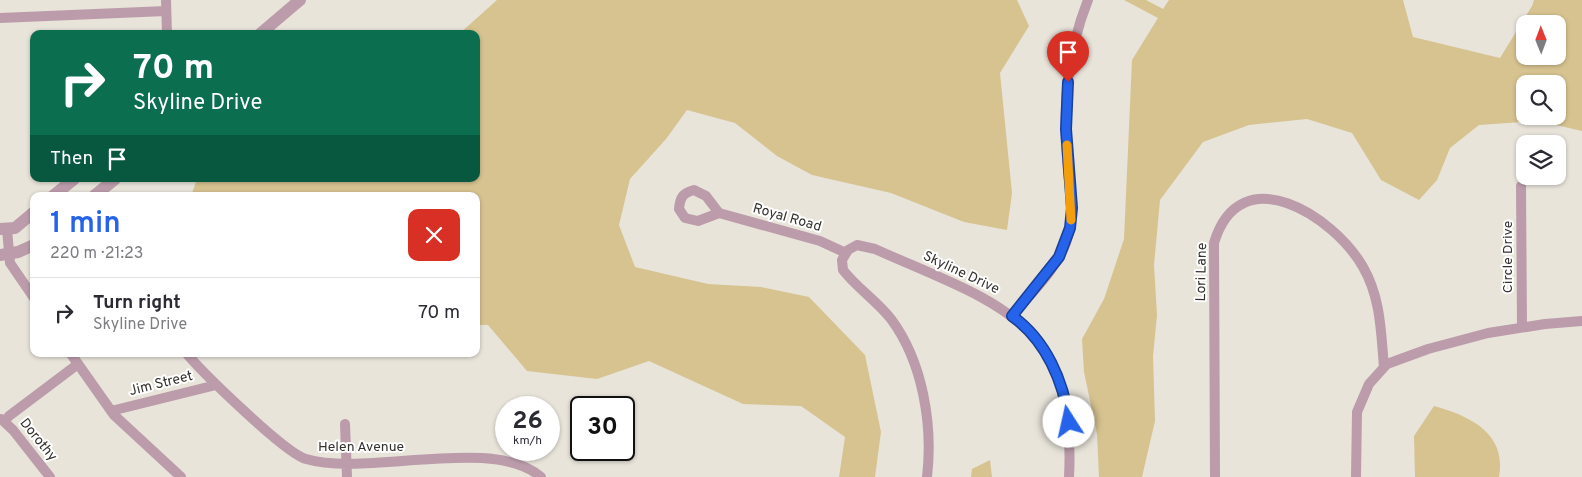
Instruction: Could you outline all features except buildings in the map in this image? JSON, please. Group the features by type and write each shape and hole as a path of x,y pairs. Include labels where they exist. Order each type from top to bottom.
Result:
{"street":[{"path":"166,0 167,30"},
{"path":"265,30 300,0"},
{"path":"1012,316 1059,257 1070,228 1072,208 1066,129 1069,66 1075,31 1088,0"},
{"path":"0,18 166,11"},
{"path":"58,192 70,182"},
{"path":"99,192 111,182"},
{"name":"Circle Drive","path":"1521,186 1522,327"},
{"name":"Lori Lane","path":"1215,477 1214,243 1221,224 1235,208 1248,201 1262,198 1274,199 1290,204 1322,221 1346,243 1364,269 1377,300 1384,367"},
{"name":"Royal Road","path":"719,213 820,241 846,253"},
{"path":"30,215 15,228 4,229 5,254 30,292"},
{"name":"Skyline Drive","path":"846,253 857,245 876,249 986,298 1012,316 1044,350 1062,386 1069,422 1069,477"},
{"path":"5,254 30,247"},
{"path":"846,253 842,260 843,270 890,318 914,360 926,414 928,445 927,477"},
{"path":"1356,477 1357,412 1364,392 1384,367 1396,359 1488,333 1522,327 1582,321"},
{"path":"73,357 111,411 133,434 181,477"},
{"name":"Helen Avenue","path":"190,357 216,385 299,456 307,460 347,463 490,458 518,464 541,477"},
{"path":"3,420 78,364"},
{"name":"Jim Street","path":"111,411 216,385"},
{"name":"Dorothy","path":"3,420 50,477"},
{"path":"345,424 347,477"}],"shaded area":[{"path":"497,0 1017,0 1029,26 1000,73 1012,193 1007,230 964,222 891,193 812,175 777,156 735,123 687,110 666,139 630,179 619,225 635,267 708,284 761,287 809,297 865,355 881,432 875,477 839,477 845,437 801,406 743,404 649,361 597,379 527,371 488,325 480,325 480,192 192,192 196,182 480,182 480,30 463,30"},
{"path":"1124,0 1146,0 1163,9 1169,0 1403,0 1413,37 1500,58 1516,32 1516,65 1566,65 1566,15 1526,15 1534,0 1582,0 1582,131 1556,125 1566,125 1566,75 1516,75 1516,123 1479,125 1450,148 1437,180 1419,200 1381,180 1352,133 1307,119 1249,125 1203,142 1160,200 1154,265 1157,315 1153,356 1155,421 1142,477 1099,477 1097,434 1084,372 1082,339 1104,299 1124,239 1132,60 1158,18"},
{"path":"1434,406 1460,415 1483,429 1497,449 1500,462 1499,477 1415,477 1414,436"},
{"path":"990,460 992,477 971,477 972,469"}],"slow traffic":[{"path":"1067,145 1072,208 1071,220"}],"route":[{"path":"1068,82 1066,129 1072,208 1070,228 1066,244 1059,257 1012,316 1028,330 1044,350 1052,364 1062,386 1069,422"}]}
